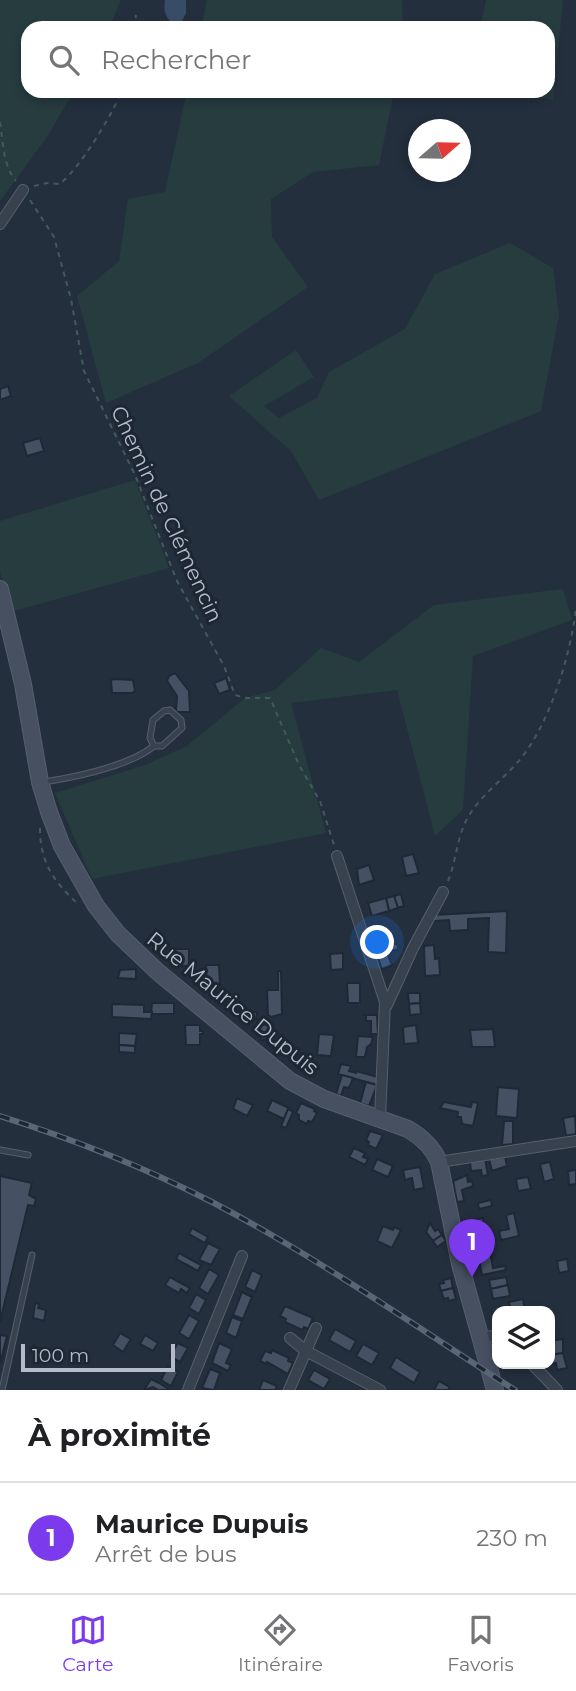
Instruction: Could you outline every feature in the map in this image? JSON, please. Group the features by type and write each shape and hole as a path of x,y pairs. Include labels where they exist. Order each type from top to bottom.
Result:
{"main road":[{"name":"Rue Maurice Dupuis","path":"0,589 23,684 40,782 49,813 68,857 96,906 118,934 158,972 290,1081 324,1099 414,1133 430,1146 439,1163 453,1237 495,1390"}],"street":[{"path":"0,223 23,190"},
{"path":"337,856 386,1008"},
{"path":"380,1119 386,1008 412,948 443,892"},
{"path":"439,1163 576,1141"},
{"path":"188,1390 242,1256"},
{"path":"289,1390 316,1328"},
{"path":"479,1337 492,1336"},
{"path":"290,1338 306,1351 380,1390"},
{"path":"537,1369 557,1390"}],"lane":[{"path":"40,782 77,776 144,754 154,746 162,746 182,728 181,720 170,710 164,711 153,720 150,738 154,746"},
{"path":"0,1150 28,1155"},
{"path":"2,1389 32,1255"}],"path":[{"path":"135,21 136,15"},
{"path":"0,122 11,174 23,190 47,183 60,184 72,174 119,98"},
{"name":"Chemin de Clémencin","path":"23,190 54,237 71,299 84,371 135,475 177,581 224,666 234,695 270,698 299,765 320,801 337,856"},
{"path":"443,892 452,872 466,820 489,791 519,762 543,722 562,678 576,610"}],"green space":[{"path":"0,0 121,0 112,21 21,21 21,98 70,98 47,137 0,201"},
{"path":"207,0 402,0 403,21 202,21"},
{"path":"486,0 563,0 555,80 555,21 482,21"},
{"path":"185,98 393,98 379,165 313,172 271,199 272,237 308,287 198,363 106,403 77,296 119,261 128,199 165,192"},
{"path":"510,243 553,268 559,315 541,411 319,500 291,451 229,396 296,350 314,377 264,406 279,418 317,398 329,372 405,329 435,274"},
{"path":"135,480 169,568 14,611 0,572 0,521"},
{"path":"563,589 572,620 473,656 463,810 435,836 397,690 291,703 326,833 92,879 55,793 145,765 187,746 245,698 275,690 321,648 359,662 434,605"}],"water":[{"path":"165,0 186,0 186,13 182,21 171,21 164,8"}],"building":[{"path":"8,386 11,396 0,400 0,389"},
{"path":"40,438 44,451 27,456 23,443"},
{"path":"175,673 189,691 190,712 176,712 177,696 167,681 169,676"},
{"path":"226,678 230,690 219,694 214,683"},
{"path":"111,680 133,680 135,691 112,693"},
{"path":"413,854 419,873 406,876 402,857"},
{"path":"369,865 374,880 359,885 357,869"},
{"path":"401,894 404,906 398,908 394,896"},
{"path":"394,896 398,908 389,911 386,898"},
{"path":"386,898 389,911 372,916 368,903"},
{"path":"507,911 506,953 488,952 489,918 468,919 468,930 450,931 449,920 434,921 434,915"},
{"path":"398,944 398,950 390,950 391,954 388,955 392,965 382,969 376,953 386,949 384,945"},
{"path":"434,945 435,959 439,958 440,975 425,976 424,946"},
{"path":"175,949 189,949 189,966 176,966"},
{"path":"343,953 343,969 331,970 330,954"},
{"path":"206,965 219,965 220,986 207,986"},
{"path":"136,969 136,979 118,978 120,970"},
{"path":"278,971 281,971 282,1014 271,1017 268,1015 267,990 278,990"},
{"path":"347,983 360,983 360,1003 348,1003"},
{"path":"408,993 420,993 420,1003 409,1004"},
{"path":"152,1003 174,1003 174,1014 151,1014"},
{"path":"420,1003 421,1014 410,1015 409,1004"},
{"path":"112,1004 144,1005 144,1012 152,1012 151,1019 112,1017"},
{"path":"242,1012 257,1012 256,1019 242,1019"},
{"path":"366,1015 377,1015 378,1034 371,1034 371,1021 366,1021"},
{"path":"272,1024 273,1039 261,1040 260,1025"},
{"path":"185,1025 200,1025 203,1034 200,1034 200,1045 186,1045"},
{"path":"416,1025 418,1043 404,1044 403,1027"},
{"path":"493,1029 495,1047 472,1047 470,1030"},
{"path":"119,1033 137,1034 135,1046 119,1045"},
{"path":"319,1034 334,1035 331,1056 317,1055"},
{"path":"358,1036 373,1037 365,1057 356,1057"},
{"path":"119,1045 135,1046 135,1053 119,1052"},
{"path":"341,1064 351,1066 349,1071 378,1077 377,1085 338,1074"},
{"path":"342,1075 353,1078 349,1088 344,1087 341,1096 336,1094"},
{"path":"366,1082 377,1085 369,1106 360,1103"},
{"path":"498,1087 519,1089 517,1118 496,1116"},
{"path":"237,1098 253,1105 247,1116 233,1109"},
{"path":"272,1100 289,1108 284,1119 267,1111"},
{"path":"444,1102 471,1107 472,1102 478,1103 473,1126 462,1124 461,1117 457,1117 458,1112 440,1108"},
{"path":"301,1103 315,1109 317,1113 312,1122 308,1121 307,1124 299,1120 296,1113"},
{"path":"288,1109 293,1112 286,1128 281,1126"},
{"path":"575,1116 576,1134 566,1136 563,1118"},
{"path":"504,1121 513,1121 513,1144 502,1145"},
{"path":"370,1131 383,1135 376,1149 368,1145 366,1140"},
{"path":"354,1148 365,1153 363,1157 368,1159 365,1165 349,1157"},
{"path":"505,1157 507,1166 492,1171 489,1159"},
{"path":"377,1159 393,1166 388,1177 372,1170"},
{"path":"485,1159 488,1175 482,1176 481,1170 471,1171 470,1162"},
{"path":"550,1162 554,1179 544,1182 540,1164"},
{"path":"420,1167 424,1188 414,1190 412,1178 405,1180 403,1170"},
{"path":"576,1170 576,1184 569,1185 568,1171"},
{"path":"467,1175 468,1182 472,1181 473,1186 462,1190 464,1201 457,1202 453,1181"},
{"path":"0,1176 32,1183 29,1195 36,1199 34,1206 28,1205 0,1322"},
{"path":"528,1177 531,1189 518,1191 516,1179"},
{"path":"491,1200 492,1206 479,1209 478,1203"},
{"path":"514,1213 519,1236 501,1240 499,1231 509,1229 506,1215"},
{"path":"483,1218 484,1224 477,1226 480,1237 470,1239 466,1221"},
{"path":"430,1223 435,1231 438,1229 442,1235 433,1241 426,1232"},
{"path":"383,1226 401,1230 392,1248 377,1241"},
{"path":"192,1228 208,1237 205,1243 189,1234"},
{"path":"442,1235 446,1241 437,1247 433,1241"},
{"path":"208,1243 220,1249 211,1265 199,1260"},
{"path":"490,1251 493,1268 505,1266 506,1270 482,1275 478,1254"},
{"path":"179,1253 201,1265 198,1271 176,1259"},
{"path":"567,1259 569,1271 559,1273 557,1261"},
{"path":"209,1269 219,1275 208,1294 199,1288"},
{"path":"252,1270 262,1275 255,1292 245,1287"},
{"path":"170,1277 190,1288 187,1293 181,1289 179,1293 165,1285"},
{"path":"506,1277 508,1285 491,1289 489,1280"},
{"path":"451,1278 453,1288 441,1291 439,1284"},
{"path":"508,1285 510,1296 493,1299 491,1289"},
{"path":"453,1288 456,1299 444,1299 441,1291"},
{"path":"242,1292 252,1297 243,1319 233,1315"},
{"path":"196,1294 206,1300 199,1314 189,1308"},
{"path":"523,1299 524,1306 510,1306 509,1302"},
{"path":"35,1303 39,1304 38,1308 46,1310 44,1321 33,1318"},
{"path":"285,1306 313,1318 308,1329 304,1327 302,1330 285,1322 286,1319 280,1316"},
{"path":"189,1315 199,1321 189,1339 179,1333"},
{"path":"232,1317 242,1321 236,1338 226,1333"},
{"path":"335,1329 356,1341 350,1352 329,1340"},
{"path":"120,1333 131,1339 123,1352 113,1345"},
{"path":"0,1335 7,1336 0,1364"},
{"path":"145,1335 158,1343 153,1351 140,1344"},
{"path":"563,1339 563,1353 555,1354 555,1340"},
{"path":"178,1343 188,1348 180,1362 170,1356"},
{"path":"219,1343 232,1349 226,1363 231,1365 228,1371 212,1363"},
{"path":"363,1344 379,1353 372,1365 356,1356"},
{"path":"272,1350 289,1358 288,1361 293,1363 288,1374 260,1361 265,1351 271,1353"},
{"path":"563,1353 567,1368 557,1370 555,1354"},
{"path":"396,1357 420,1372 414,1383 390,1368"},
{"path":"168,1366 178,1372 171,1386 161,1380"},
{"path":"210,1369 220,1373 214,1390 202,1388"},
{"path":"314,1370 330,1379 324,1389 308,1380"},
{"path":"151,1379 170,1390 153,1387 144,1390"},
{"path":"263,1380 277,1386 275,1390 259,1390"},
{"path":"439,1381 450,1387 448,1390 434,1390"}],"railway":[{"path":"0,1116 108,1154 212,1202 328,1269 515,1390"}],"place":[{"name":"Maurice Dupuis","path":"472,1277"}]}
